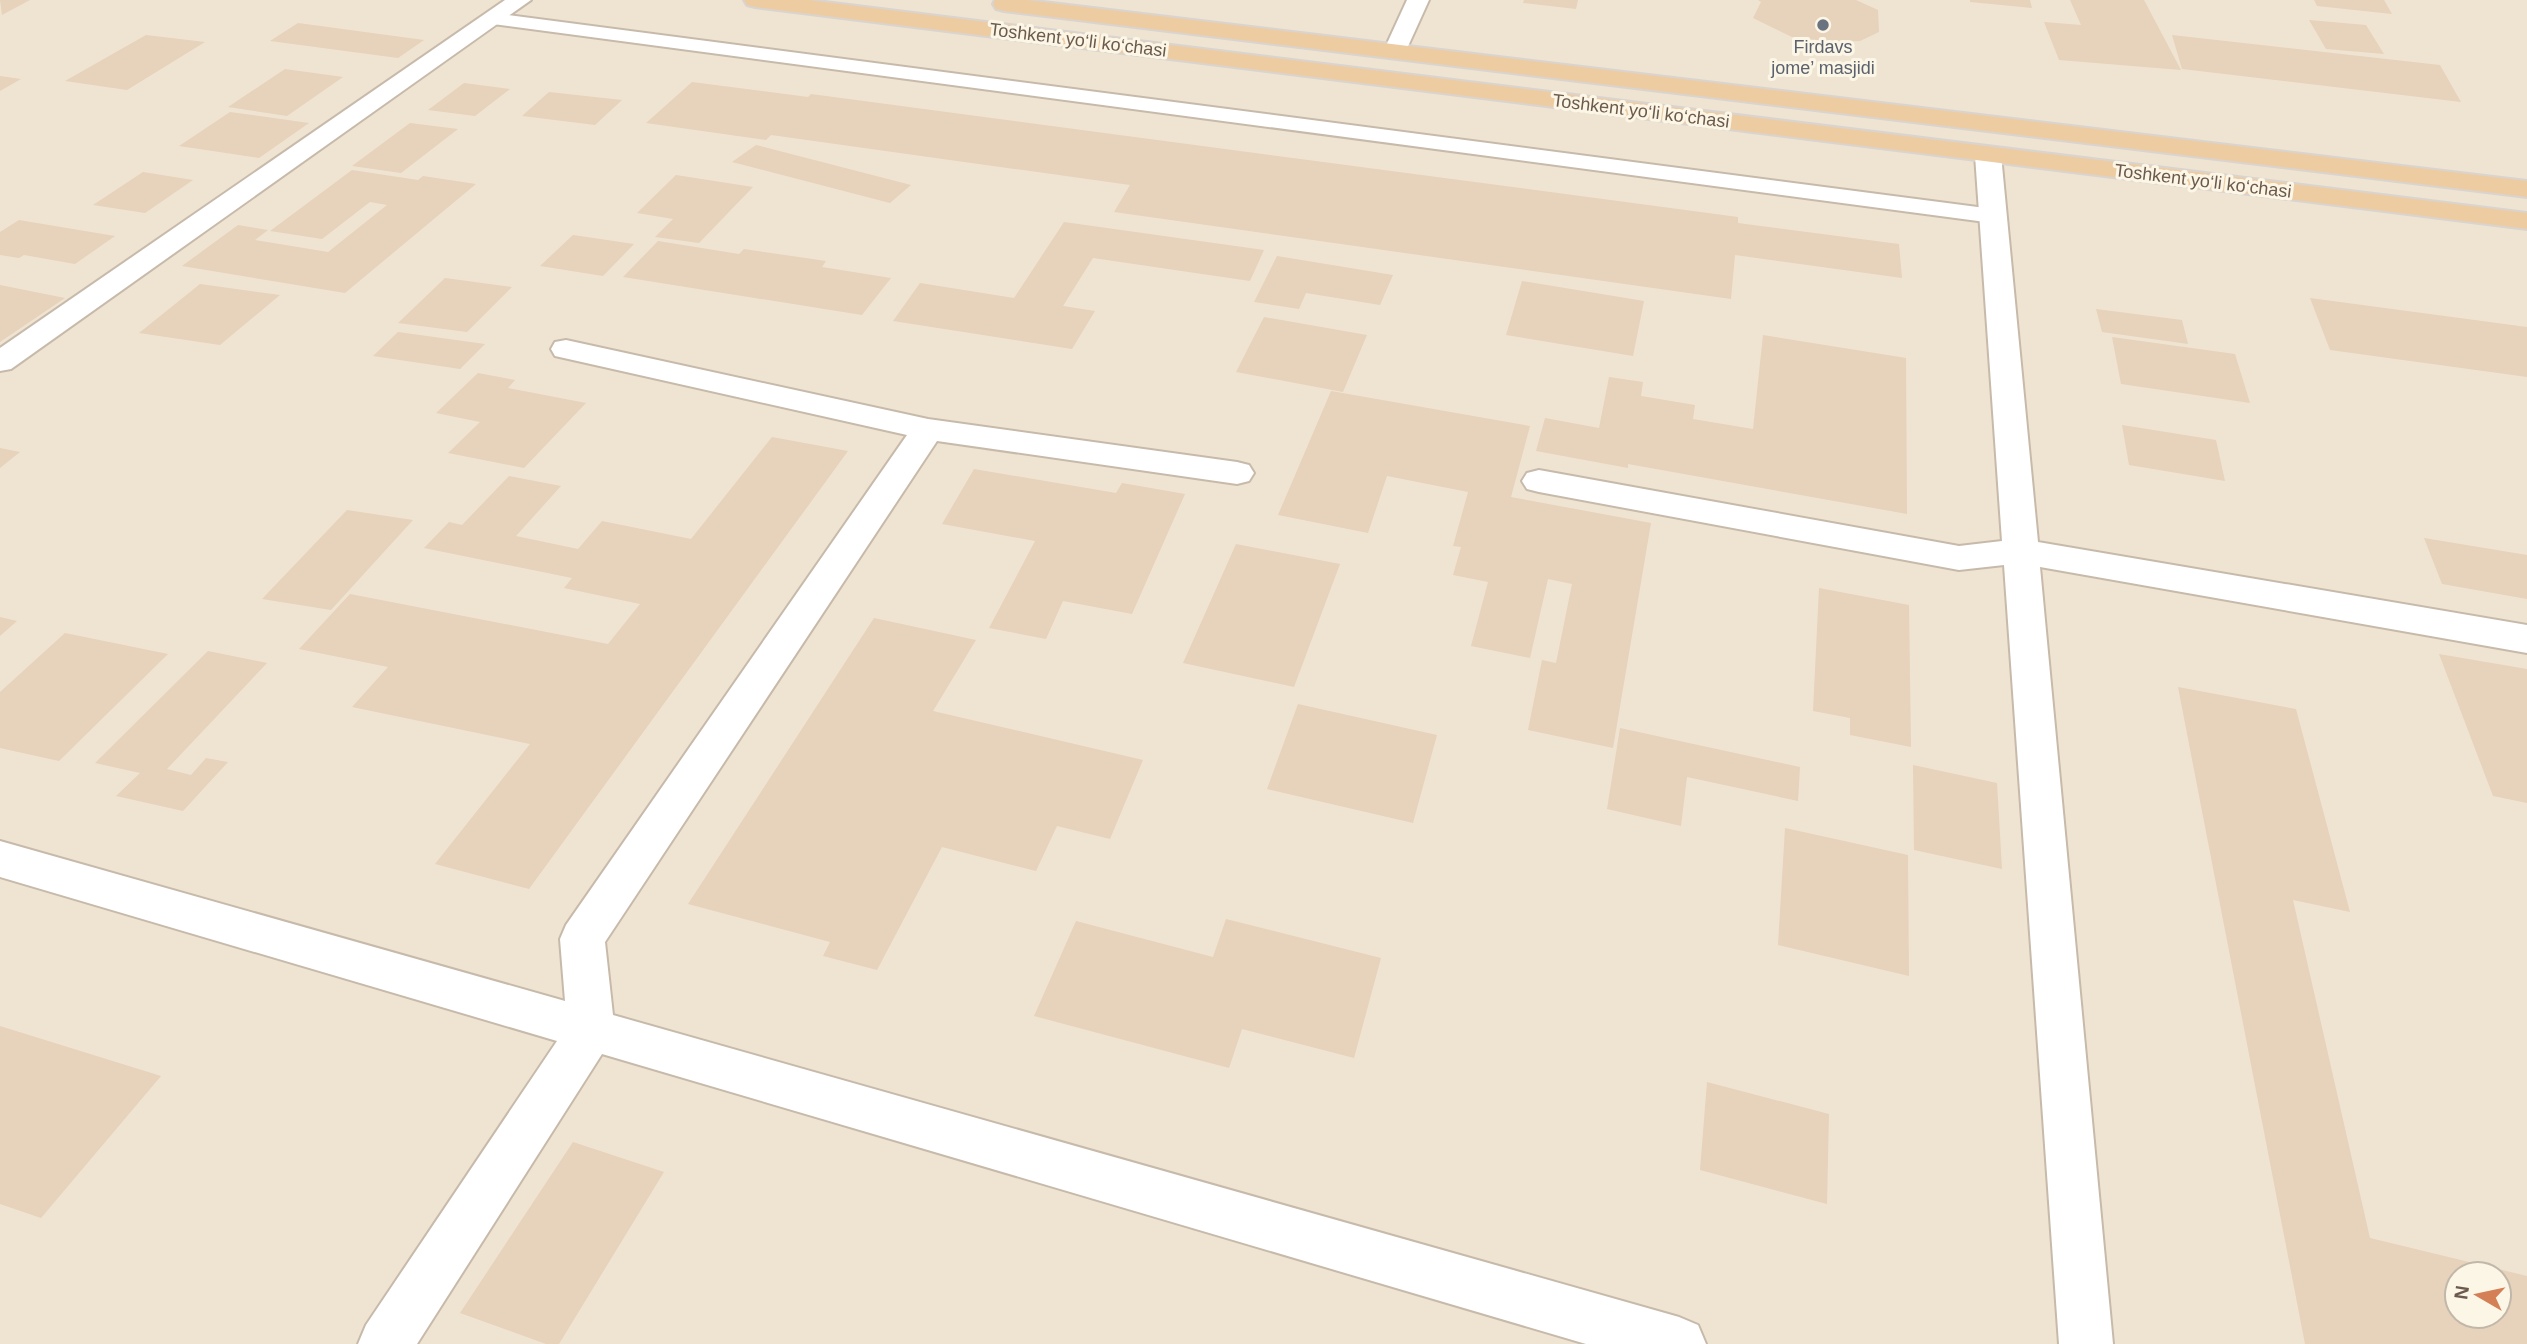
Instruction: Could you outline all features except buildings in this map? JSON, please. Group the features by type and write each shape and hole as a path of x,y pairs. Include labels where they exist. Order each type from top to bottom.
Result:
{"highway":[{"name":"Toshkent yo‘li ko‘chasi","path":"755,0 2527,221"},
{"name":"Toshkent yo‘li ko‘chasi","path":"981,2 1396,50 2527,189"}],"street":[{"path":"0,362 520,0"},
{"path":"1396,50 1418,0"},
{"path":"1988,155 2086,1344"},
{"path":"566,349 928,429 1237,473"},
{"path":"385,1344 591,1031 582,939 928,429"},
{"path":"1539,481 1959,558 2020,551 2527,639"},
{"path":"0,859 1679,1344"}],"lane":[{"path":"492,19 1993,216"}],"shaded area":[{"path":"0,0 2527,0 2527,1344 0,1344"}],"place":[{"name":"Firdavs jome’ masjidi","path":"1823,25"}]}
